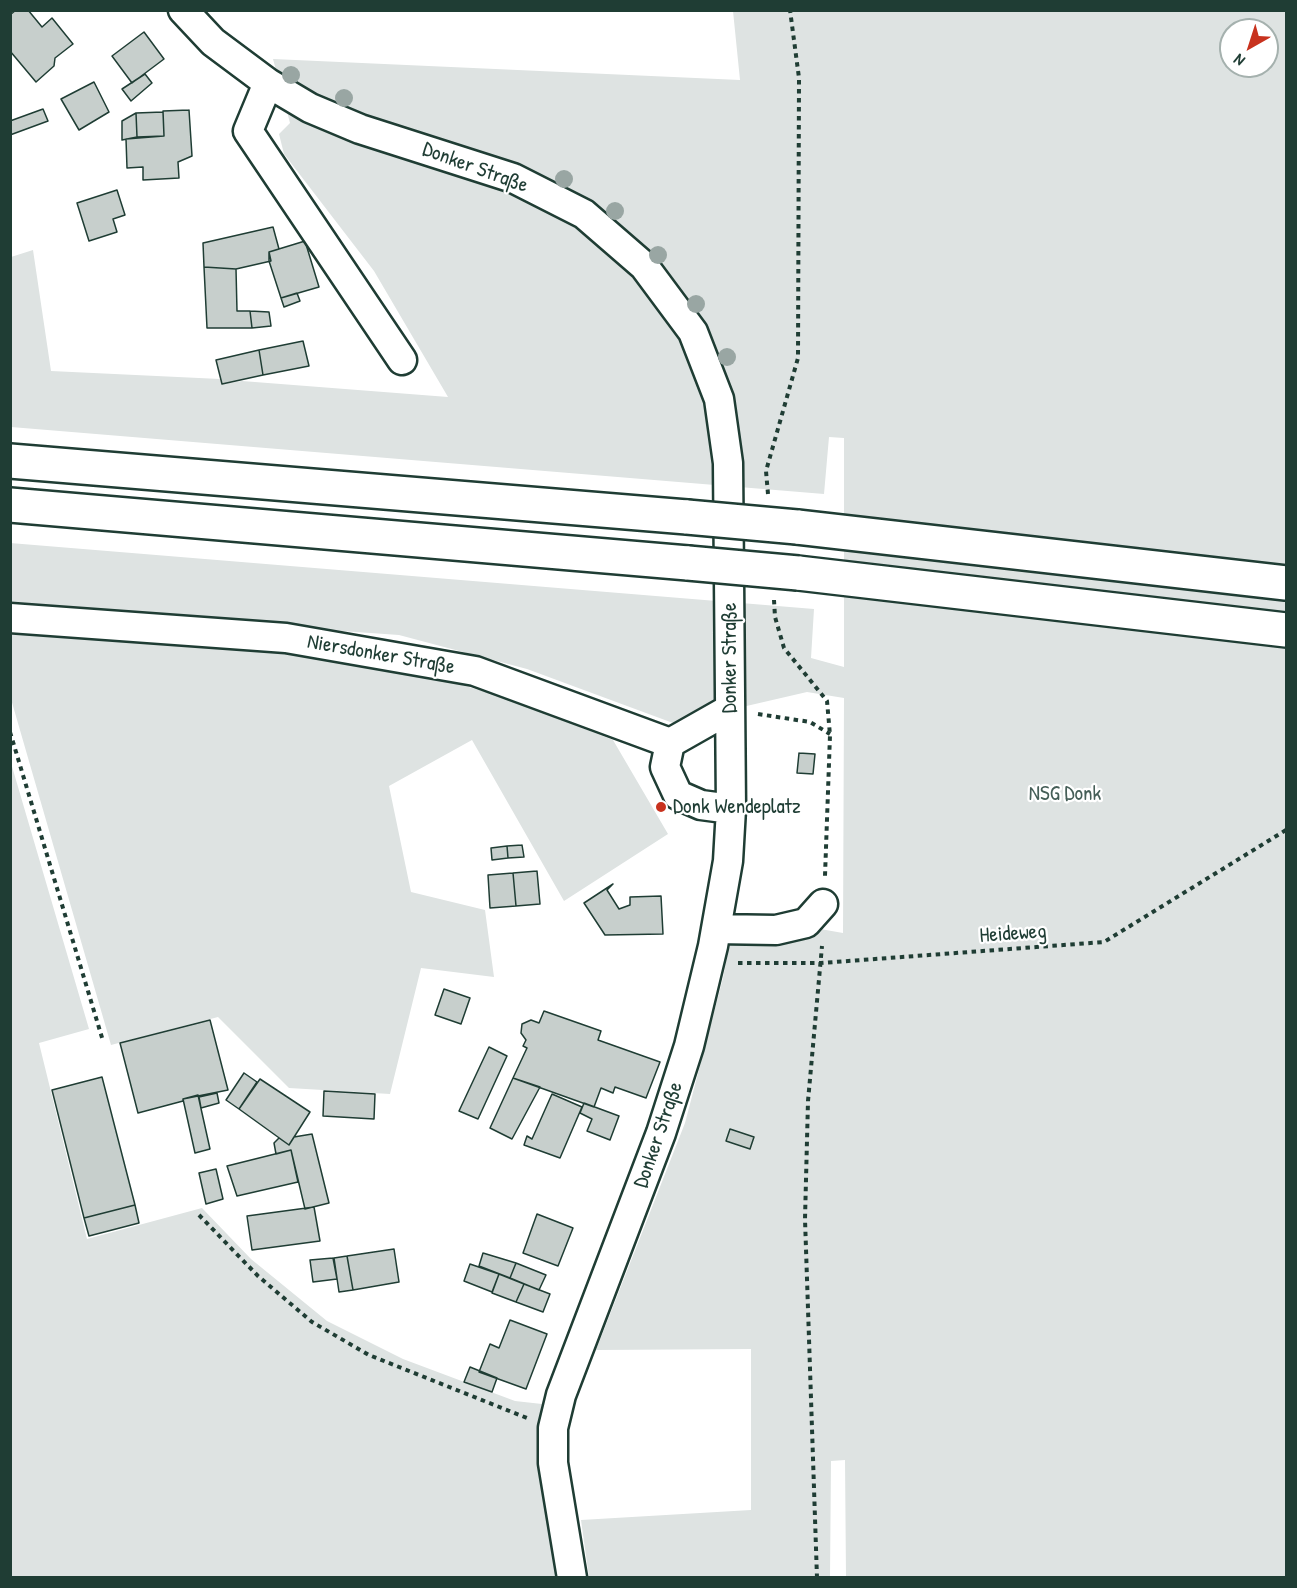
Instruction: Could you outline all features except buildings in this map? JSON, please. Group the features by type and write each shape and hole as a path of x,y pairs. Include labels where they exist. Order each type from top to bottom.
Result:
{"highway":[{"path":"10,460 797,527 1287,583"},
{"path":"10,505 798,573 1287,630"}],"street":[{"name":"Donker Straße","path":"183,10 213,42 268,83 310,108 360,129 513,178 584,214 644,266 693,332 719,399 728,463 731,809 728,861 710,963 689,1046 661,1133 561,1395 553,1428 553,1463 572,1578"},
{"path":"268,83 248,130 402,360"},
{"name":"Niersdonker Straße","path":"10,618 286,638 475,671 670,743"},
{"path":"730,710 670,743 665,767 678,795 701,805 731,809"},
{"path":"716,929 776,930 806,923 823,904"}],"path":[{"path":"792,10 799,78 798,358"},
{"path":"730,710 810,722 830,735 823,904"},
{"path":"10,732 103,1041"},
{"name":"Heideweg","path":"710,963 821,963 1104,942 1287,830"},
{"path":"817,1578 805,1219 808,1101 821,963"},
{"path":"199,1215 258,1276 312,1322 369,1355 553,1428"}],"green space":[{"name":"NSG Donk","path":"733,11 1286,11 1286,1577 846,1577 845,1460 831,1461 830,1577 589,1577 581,1520 751,1510 751,1349 596,1350 685,1123 723,978 735,914 843,933 844,698 807,692 673,723 527,669 399,635 11,608 10,543 814,609 811,658 844,667 844,438 829,437 824,494 11,427 11,257 33,250 51,371 220,379 222,384 242,381 448,397 374,271 284,154 279,134 290,123 273,59 740,80"},
{"path":"11,627 264,644 434,677 503,697 613,740 668,834 564,901 472,740 389,786 411,892 485,910 494,977 421,968 390,1094 289,1088 218,1017 111,1045 11,699"},
{"path":"11,763 89,1029 39,1043 87,1239 202,1208 251,1259 327,1321 403,1359 515,1401 542,1404 539,1454 558,1577 11,1577"}],"place":[{"name":"Donk Wendeplatz","path":"661,807"}]}
